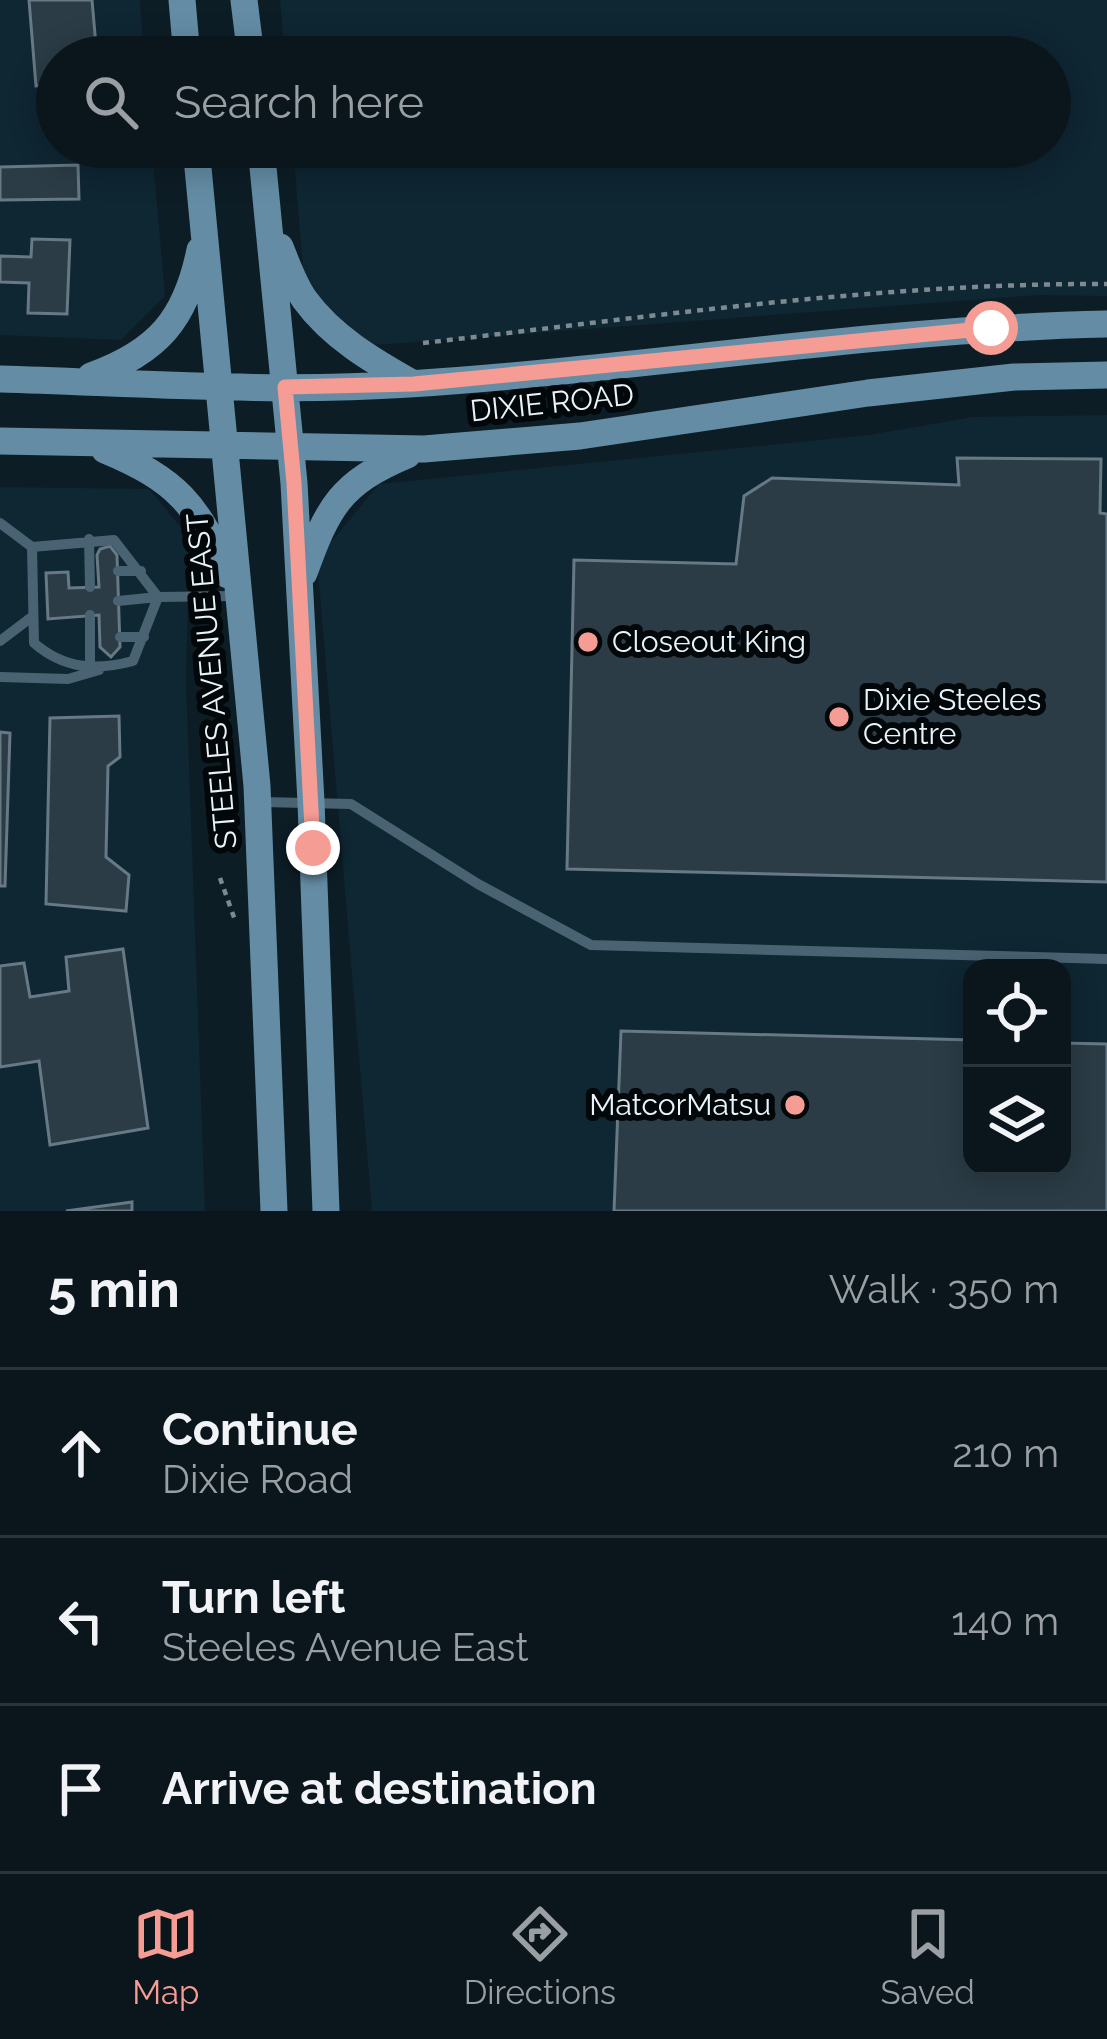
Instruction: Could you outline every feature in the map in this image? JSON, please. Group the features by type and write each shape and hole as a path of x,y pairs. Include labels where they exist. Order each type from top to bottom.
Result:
{"main road":[{"path":"182,0 185,36"},
{"path":"244,0 248,36"},
{"name":"STEELES AVENUE EAST","path":"198,168 257,802 274,1211"},
{"path":"264,168 290,448 311,802 326,1211"},
{"path":"271,227 303,298 356,350 414,384"},
{"path":"77,381 130,362 161,337 181,308 204,228"},
{"name":"DIXIE ROAD","path":"0,379 285,387 414,384 877,337 1107,324"},
{"name":"DIXIE ROAD","path":"0,441 424,449 580,436 1014,377 1107,375"},
{"path":"92,444 154,471 185,500 208,529 237,596"},
{"path":"298,589 322,524 342,497 364,473 424,449"}],"lane":[{"path":"0,523 32,547 115,539 158,597"},
{"path":"89,539 94,570 90,587"},
{"path":"32,547 34,644 51,658 94,668"},
{"path":"118,571 141,571"},
{"path":"118,601 237,596"},
{"path":"0,677 68,680 94,668 133,661 158,597"},
{"path":"90,615 94,668"},
{"path":"0,641 33,616"},
{"path":"120,637 144,637"},
{"path":"257,802 351,804 445,864 591,945 1107,959"}],"path":[{"path":"423,343 871,293 1107,284"},
{"path":"220,878 237,926"}],"shaded area":[{"path":"0,0 140,0 143,36 36,36 36,168 154,168 165,296 121,340 0,335"},
{"path":"280,0 1107,0 1107,296 1038,295 348,347 306,306 295,168 1071,168 1071,36 283,36"},
{"path":"1107,415 1107,1211 372,1211 317,559 379,484 869,435 973,417"},
{"path":"0,487 149,489 189,537 186,682 205,1211 0,1211"}],"building":[{"path":"29,0 92,0 95,36 36,36 36,86"},
{"path":"0,167 78,168 79,199 0,200"},
{"path":"32,239 70,240 67,314 28,313 29,283 0,282 0,256 31,257"},
{"name":"Dixie Steeles Centre","path":"957,458 1101,459 1100,513 1107,514 1107,882 567,869 574,560 736,564 744,496 772,478 959,485"},
{"path":"110,546 117,555 120,647 111,657 100,647 99,615 48,619 46,573 68,572 69,588 99,587 97,555"},
{"path":"119,716 120,757 108,766 106,857 129,875 126,911 46,904 50,718"},
{"path":"0,732 10,733 5,886 0,886"},
{"path":"123,949 148,1128 50,1145 39,1061 0,1067 0,966 24,963 30,997 69,991 66,957"},
{"name":"MatcorMatsu","path":"621,1031 963,1040 963,1175 1071,1175 1071,1043 1107,1044 1107,1211 614,1211"},
{"path":"132,1202 132,1211 66,1211"}],"place":[{"name":"Closeout King","path":"588,642"},
{"name":"Dixie Steeles Centre","path":"839,717"},
{"name":"MatcorMatsu","path":"795,1105"}],"route":[{"path":"313,848 285,387 414,384 991,328"}]}
